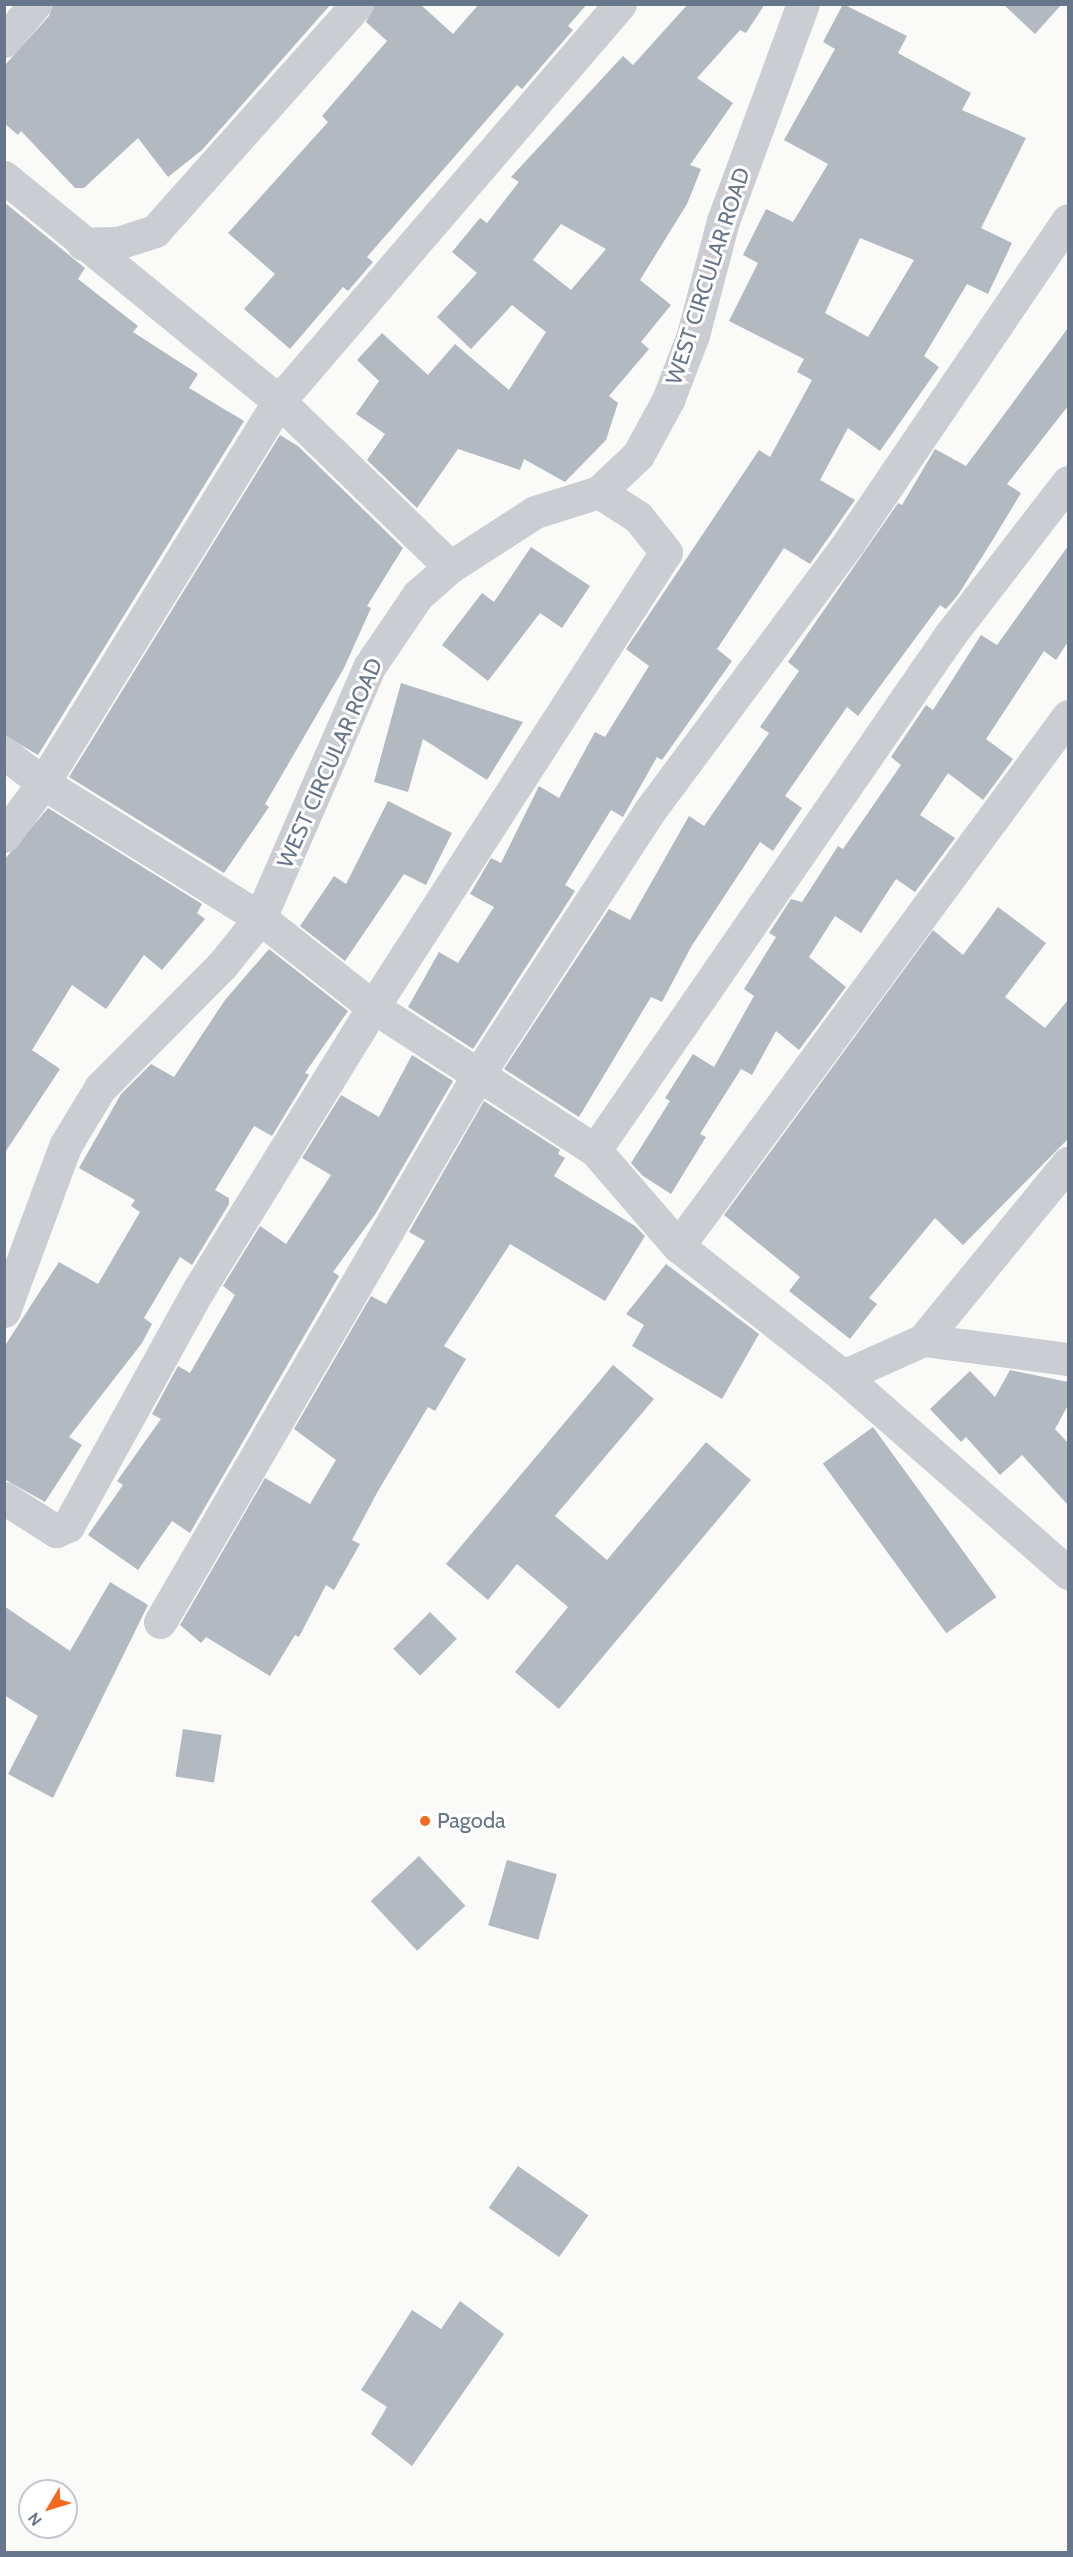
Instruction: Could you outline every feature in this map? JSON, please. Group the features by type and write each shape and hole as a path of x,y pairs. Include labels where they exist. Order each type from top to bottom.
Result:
{"street":[{"path":"4,41 35,4"},
{"path":"83,244 118,243 155,231 357,4"},
{"path":"4,836 43,783 279,401 620,4"},
{"name":"WEST CIRCULAR ROAD","path":"4,1311 65,1146 100,1088 223,964 260,918 369,667 418,595 450,567 535,513 599,492 638,455 668,400 693,334 723,221 803,4"},
{"path":"4,177 83,244 279,401 450,567"},
{"path":"160,1622 478,1075 651,809 849,542 1068,220"},
{"path":"595,1150 950,635 1068,482"},
{"path":"4,1498 56,1531 68,1526 200,1289 373,1007 666,552 638,517 599,492"},
{"path":"678,1246 1068,716"},
{"path":"4,753 43,783 260,918 373,1007 595,1150 678,1246 843,1376 1068,1573"},
{"path":"843,1376 923,1340 1068,1163"},
{"path":"923,1340 1068,1359"}],"building":[{"path":"53,4 331,4 202,150 168,177 138,138 84,188 75,188 21,131 18,135 4,123 4,66 49,16"},
{"path":"375,4 420,4 453,34 479,4 587,4 568,26 573,30 522,89 517,85 367,257 373,262 348,291 343,287 290,349 244,309 275,274 228,233 328,122 322,116 387,41 366,22"},
{"path":"688,4 765,4 746,33 740,30 697,78 733,103 690,165 701,169 687,204 640,280 671,305 641,342 649,349 609,396 618,403 606,440 565,482 524,459 520,470 458,449 417,508 367,460 385,434 356,414 379,381 357,360 382,333 428,375 455,344 509,390 546,332 512,305 471,349 437,317 477,273 452,252 480,218 487,223 519,182 511,177 623,56 633,65","holes":["561,224 606,249 571,290 533,260"]},
{"path":"843,4 907,36 898,53 971,93 962,110 1026,138 981,228 1012,243 988,294 967,284 924,356 939,367 880,451 848,428 820,480 855,500 810,564 784,548 717,649 732,661 662,760 657,757 623,817 611,810 565,885 575,891 473,1049 408,1007 439,952 458,963 494,907 470,894 491,858 501,863 539,786 559,798 595,732 605,737 649,666 626,649 759,450 770,457 812,380 797,372 804,359 729,321 758,263 743,255 766,209 793,222 828,164 784,140 835,49 823,42","holes":["860,238 914,260 868,337 825,313"]},
{"path":"1003,4 1062,4 1035,34"},
{"path":"4,202 85,268 78,279 138,326 133,332 198,374 189,388 244,421 38,755 4,735"},
{"path":"1068,328 1068,406 1007,484 1021,493 992,541 958,595 946,609 940,605 858,716 847,707 785,796 802,808 773,851 760,842 691,947 662,1002 651,997 579,1117 504,1069 609,909 630,920 689,816 704,826 769,733 760,727 799,671 788,662 898,503 902,505 935,449 966,466"},
{"path":"280,435 298,446 403,548 367,606 371,608 344,668 265,804 269,807 224,873 69,777"},
{"path":"1068,546 1068,642 1056,660 1044,651 986,739 1013,759 983,800 948,773 920,815 955,838 915,892 896,879 861,933 835,916 809,957 846,987 799,1050 776,1031 752,1075 741,1069 700,1134 706,1137 671,1194 643,1176 631,1163 670,1101 665,1098 693,1054 714,1067 754,996 744,989 776,937 769,933 791,899 802,902 838,846 843,849 901,765 891,757 926,705 933,710 981,635 997,645"},
{"path":"531,547 590,586 562,628 540,613 488,681 442,645 482,593 494,602"},
{"path":"401,683 523,722 487,780 423,739 408,792 374,782"},
{"path":"388,801 452,833 426,885 404,874 345,961 300,926 334,876 346,884"},
{"path":"48,808 202,904 197,913 205,919 162,970 144,955 106,1009 72,985 32,1050 60,1069 4,1154 4,860"},
{"path":"998,907 1046,943 1005,997 1045,1028 1068,1000 1068,1139 963,1245 935,1218 869,1298 877,1304 850,1339 789,1291 800,1277 724,1215 933,930 963,955"},
{"path":"269,949 348,1011 305,1073 309,1075 272,1136 254,1126 215,1190 229,1198 229,1204 192,1265 180,1257 144,1318 152,1324 142,1343 69,1437 82,1445 45,1502 4,1479 4,1347 59,1262 98,1284 140,1212 131,1206 135,1200 79,1168 121,1094 151,1064 174,1077 225,1000"},
{"path":"412,1055 453,1081 376,1213 333,1272 339,1276 190,1533 172,1521 138,1570 88,1535 123,1485 117,1481 161,1419 152,1414 178,1366 190,1373 235,1295 223,1286 260,1226 286,1244 331,1175 302,1158 341,1095 379,1117"},
{"path":"484,1101 560,1150 558,1154 565,1158 554,1176 635,1226 645,1236 605,1301 510,1244 444,1346 466,1359 435,1411 428,1407 378,1491 352,1540 360,1544 334,1590 326,1585 299,1637 295,1635 270,1676 206,1637 201,1643 180,1625 265,1478 310,1504 336,1460 294,1429 371,1296 386,1304 425,1241 409,1232"},
{"path":"666,1264 759,1334 722,1399 632,1346 644,1325 626,1314"},
{"path":"613,1365 654,1399 555,1516 607,1560 706,1442 751,1480 559,1709 515,1672 568,1607 517,1564 488,1600 446,1564"},
{"path":"1010,1370 1068,1382 1068,1405 1055,1429 1068,1443 1068,1505 1022,1455 1000,1475 966,1437 961,1442 930,1409 970,1371 995,1397"},
{"path":"873,1427 996,1597 946,1633 823,1463"},
{"path":"110,1582 148,1605 53,1798 8,1774 38,1716 4,1695 4,1606 70,1651"},
{"path":"430,1612 457,1639 420,1676 393,1649"},
{"path":"183,1729 222,1735 214,1783 175,1776"},
{"path":"419,1856 465,1906 417,1951 371,1901"},
{"path":"507,1860 557,1874 538,1940 488,1925"},
{"path":"518,2166 588,2215 559,2257 489,2208"},
{"path":"460,2301 504,2334 412,2466 371,2434 387,2407 361,2390 412,2310 441,2329"}],"place":[{"name":"Pagoda","path":"425,1821"}]}
